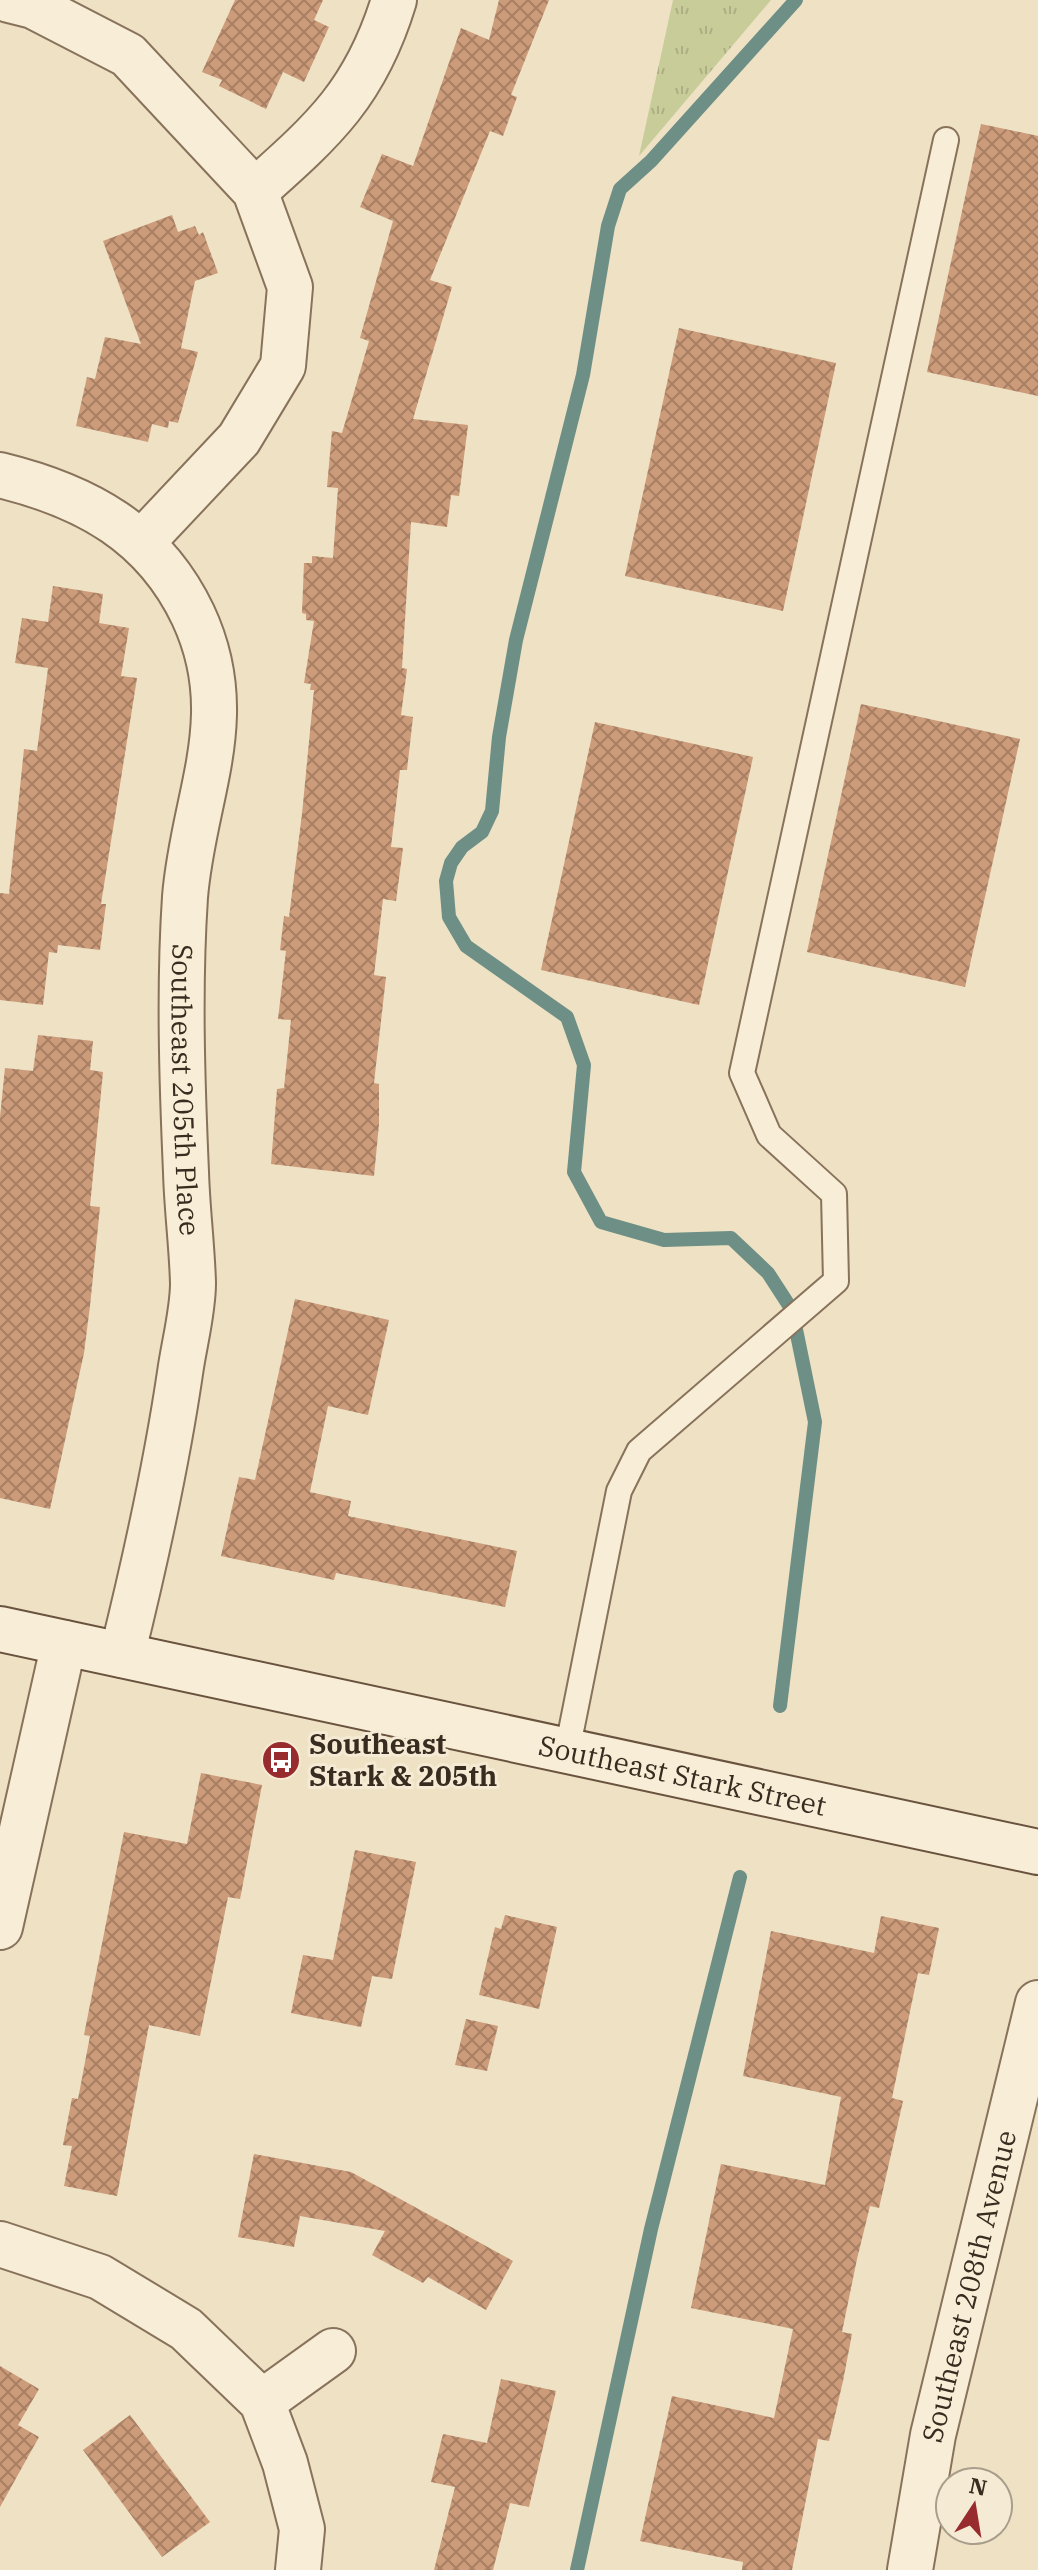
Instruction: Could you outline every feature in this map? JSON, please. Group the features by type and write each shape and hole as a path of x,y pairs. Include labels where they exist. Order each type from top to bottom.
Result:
{"street":[{"path":"9,0 33,6 128,55 255,191 290,287 283,366 239,439 143,541"},
{"path":"255,191 309,143 351,96 380,46 394,0"},
{"name":"Southeast 205th Place","path":"0,475 59,494 143,541 172,579 194,616 210,662 216,702 214,743 185,896 186,1172 193,1286 174,1410 122,1655"},
{"name":"Southeast Stark Street","path":"0,1629 1038,1852"},
{"path":"0,1927 64,1643"},
{"name":"Southeast 208th Avenue","path":"910,2570 936,2419 1038,2003"},
{"path":"0,2244 100,2277 174,2322 262,2402 285,2463 302,2529 298,2570"},
{"path":"262,2402 333,2351"}],"lane":[{"path":"567,1751 619,1491 639,1451 836,1281 834,1194 769,1135 742,1073 946,140"}],"green space":[{"path":"673,0 771,0 639,156"}],"building":[{"path":"235,0 323,0 314,20 329,27 304,82 283,72 266,109 219,86 222,80 202,72"},
{"path":"499,0 549,0 511,95 517,97 503,136 490,131 430,280 452,287 413,419 468,425 459,496 451,495 447,527 411,522 402,668 407,669 401,715 413,717 407,770 400,770 391,847 403,848 396,901 383,899 374,975 386,977 374,1083 379,1084 379,1124 374,1176 271,1164 277,1089 284,1088 291,1020 278,1019 286,951 280,950 284,916 289,917 314,690 310,690 311,684 304,683 314,621 306,620 306,614 302,613 304,563 312,563 312,556 333,558 338,488 327,487 332,431 342,433 369,341 360,338 393,221 360,207 382,154 413,166 461,28 489,40"},
{"path":"981,124 1038,136 1038,396 927,372"},
{"path":"172,215 178,232 195,226 199,235 203,232 218,273 195,281 181,348 198,352 178,423 169,421 168,428 152,424 148,442 76,426 87,377 95,379 105,337 141,344 103,241"},
{"path":"679,328 836,363 783,611 625,576"},
{"path":"53,586 103,594 99,623 129,628 121,676 137,678 101,904 106,904 100,950 58,945 57,953 49,952 43,1005 0,1000 0,893 9,894 24,749 37,751 48,668 15,663 22,618 48,622"},
{"path":"861,704 1020,739 965,987 807,952"},
{"path":"595,722 753,757 699,1005 541,970"},
{"path":"38,1035 93,1041 90,1070 103,1072 90,1206 100,1207 90,1306 84,1353 50,1509 0,1498 0,1117 5,1068 33,1071"},
{"path":"295,1299 389,1320 368,1415 328,1406 310,1492 351,1501 348,1516 517,1551 505,1607 336,1573 334,1580 221,1556 239,1477 255,1480"},
{"path":"201,1773 262,1785 240,1899 228,1897 200,2036 149,2025 117,2196 64,2186 72,2146 63,2145 72,2098 78,2099 90,2036 84,2035 124,1832 187,1844"},
{"path":"355,1850 416,1862 392,1979 372,1976 361,2027 291,2013 303,1955 333,1960"},
{"path":"505,1915 557,1927 539,2009 479,1995 495,1927 501,1929"},
{"path":"881,1916 939,1928 929,1975 918,1973 892,2098 903,2101 879,2208 870,2206 857,2259 842,2332 852,2334 843,2381 829,2441 818,2439 792,2570 742,2570 743,2562 640,2541 672,2396 774,2418 793,2329 691,2308 721,2164 825,2185 841,2097 743,2076 771,1931 874,1953"},
{"path":"466,2019 498,2026 487,2071 455,2065"},
{"path":"254,2154 351,2172 513,2261 486,2310 428,2277 423,2283 372,2255 385,2231 300,2216 294,2247 238,2237"},
{"path":"0,2366 39,2389 18,2425 39,2437 0,2507"},
{"path":"501,2379 556,2391 529,2507 510,2503 493,2570 434,2570 455,2487 431,2482 443,2434 487,2443"},
{"path":"130,2415 210,2522 162,2557 83,2450"}],"waterway":[{"path":"780,1706 815,1422 792,1310 768,1273 731,1238 664,1240 601,1222 574,1172 584,1065 567,1017 466,946 449,917 446,881 451,863 462,847 482,832 492,811 499,737 516,640 583,375 608,226 620,189 651,161 796,0"},
{"path":"577,2570 651,2229 740,1877"}],"place":[{"name":"Southeast Stark & 205th","path":"281,1760"}]}
